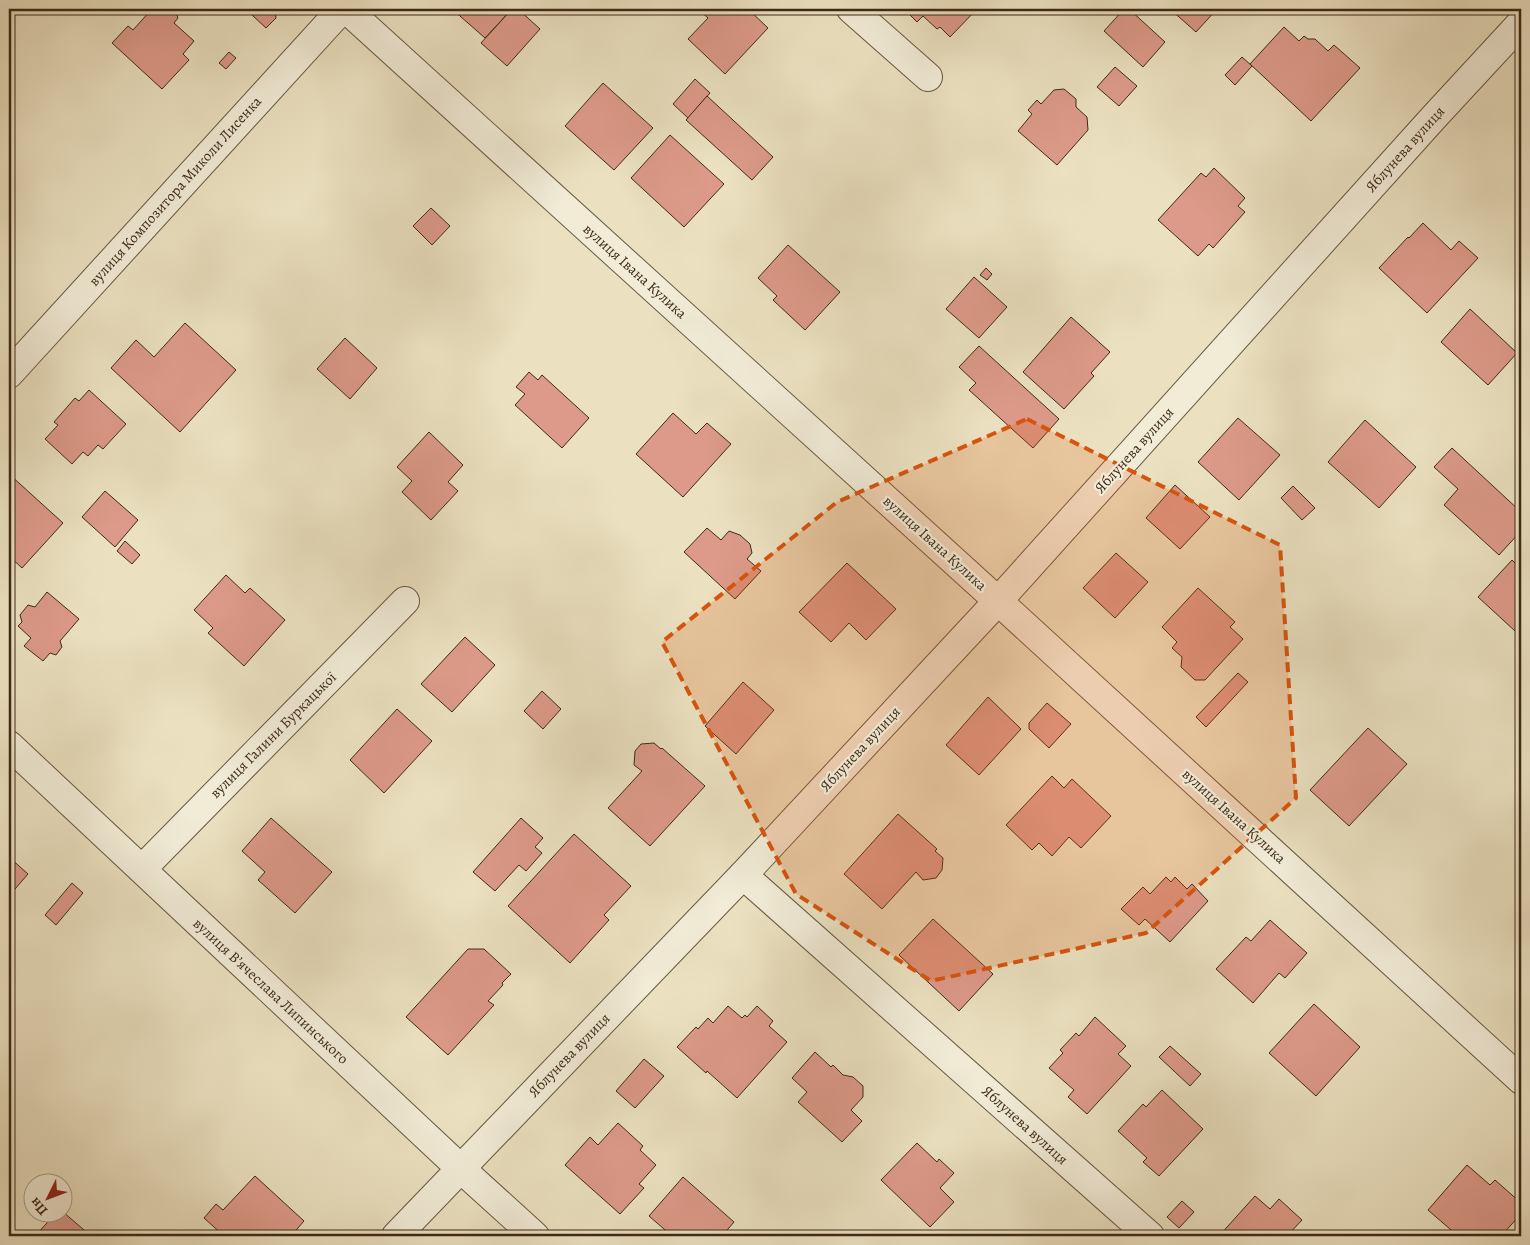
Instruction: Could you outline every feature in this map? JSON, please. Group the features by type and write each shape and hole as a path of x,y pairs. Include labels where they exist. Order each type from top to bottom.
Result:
{"street":[{"name":"вулиця Композитора Миколи Лисенка","path":"9,374 342,9"},
{"name":"вулиця Івана Кулика","path":"346,9 998,601 1521,1080"},
{"path":"851,9 928,76"},
{"name":"Яблунева вулиця","path":"396,1236 743,875 998,601 1428,123 1521,23"},
{"name":"вулиця Галини Буркацької","path":"142,869 405,601"},
{"name":"вулиця Вʼячеслава Липинського","path":"9,745 535,1236"},
{"name":"Яблунева вулиця","path":"743,875 1150,1236"}],"highlighted area":[{"path":"1027,419 1280,545 1296,798 1146,933 931,981 796,894 662,642 837,502"}],"building":[{"path":"152,9 175,9 178,18 174,23 194,41 183,54 189,60 162,89 112,43 128,26 133,30"},
{"path":"257,9 275,9 276,18 266,28 252,15"},
{"path":"452,9 512,9 485,38"},
{"path":"512,9 518,9 540,29 507,66 481,43"},
{"path":"698,9 748,9 768,28 725,74 688,39 708,18"},
{"path":"904,9 977,9 950,37 940,27 937,29 923,16 917,22"},
{"path":"1124,9 1129,9 1165,42 1143,67 1104,31"},
{"path":"1170,9 1217,9 1196,32"},
{"path":"1284,27 1299,41 1304,36 1308,39 1315,39 1328,51 1334,45 1360,68 1311,121 1250,64"},
{"path":"229,52 236,58 226,69 219,63"},
{"path":"1242,57 1252,66 1235,85 1225,75"},
{"path":"1115,67 1137,86 1119,106 1097,87"},
{"path":"695,79 710,93 688,118 673,104"},
{"path":"603,83 653,128 614,170 565,126"},
{"path":"1064,89 1076,99 1076,107 1087,117 1088,130 1057,165 1018,131 1032,114 1028,110 1037,100 1041,104 1054,90"},
{"path":"707,96 773,157 752,180 686,120"},
{"path":"670,135 724,184 684,227 631,178"},
{"path":"1214,168 1245,198 1238,206 1245,212 1213,248 1209,244 1198,256 1158,220 1201,173 1206,177"},
{"path":"431,208 450,226 432,245 413,226"},
{"path":"1423,223 1451,250 1459,241 1478,258 1427,313 1379,268"},
{"path":"788,245 840,292 805,330 773,300 777,296 758,278"},
{"path":"986,268 992,274 987,280 980,275"},
{"path":"974,277 1007,307 979,338 946,309"},
{"path":"1470,309 1517,353 1488,385 1441,342"},
{"path":"1071,317 1110,352 1091,373 1094,376 1064,409 1023,372"},
{"path":"185,323 236,370 180,432 111,368 136,340 154,357"},
{"path":"345,338 377,368 350,399 317,369"},
{"path":"979,346 1059,419 1033,448 969,390 976,383 959,367"},
{"path":"529,372 538,380 542,375 589,418 562,448 515,405 525,394 516,387"},
{"path":"89,390 126,424 103,449 98,445 88,456 83,452 72,464 45,439 58,425 54,422 75,398 79,401"},
{"path":"673,413 696,434 707,423 731,444 683,497 636,454"},
{"path":"1238,418 1280,455 1239,500 1198,462"},
{"path":"1365,420 1416,467 1379,508 1328,462"},
{"path":"429,432 463,465 448,482 458,491 431,520 402,492 412,481 397,467"},
{"path":"1452,448 1521,512 1521,531 1499,555 1444,505 1458,489 1434,467"},
{"path":"9,474 63,523 22,568 9,556"},
{"path":"1175,485 1210,517 1180,549 1146,518"},
{"path":"1293,486 1315,508 1302,520 1281,498"},
{"path":"105,491 138,520 115,547 82,517"},
{"path":"707,528 721,540 729,531 740,535 750,544 752,553 747,559 761,571 735,599 684,552"},
{"path":"125,541 140,555 132,564 117,551"},
{"path":"1116,553 1148,582 1115,618 1083,588"},
{"path":"1512,560 1521,569 1521,624 1515,631 1478,597"},
{"path":"847,563 896,609 866,640 849,623 831,642 799,612"},
{"path":"226,575 245,593 250,588 285,620 244,666 208,633 213,628 194,610"},
{"path":"1198,588 1235,622 1230,627 1243,639 1205,680 1195,680 1181,667 1182,657 1172,648 1177,642 1162,627"},
{"path":"47,592 79,619 60,641 62,647 56,655 50,653 43,661 24,646 31,638 18,626 22,622 20,615 28,605 35,607"},
{"path":"465,637 495,665 452,712 421,684"},
{"path":"1238,673 1248,682 1206,727 1196,717"},
{"path":"743,682 774,710 736,754 705,726"},
{"path":"542,691 561,709 543,729 524,711"},
{"path":"988,697 1021,729 979,775 946,745"},
{"path":"1047,703 1071,724 1049,748 1029,729 1029,723"},
{"path":"397,709 432,741 384,793 350,760"},
{"path":"1368,728 1407,764 1349,826 1310,790"},
{"path":"654,743 705,786 650,846 608,808 642,771 634,765 635,751 641,744"},
{"path":"1052,776 1064,788 1072,779 1111,816 1081,848 1069,837 1052,856 1039,843 1032,850 1006,825"},
{"path":"898,814 937,849 935,851 943,858 942,870 936,878 923,880 916,872 882,909 844,874"},
{"path":"271,818 332,872 295,913 258,880 265,872 242,851"},
{"path":"521,818 543,838 535,847 542,853 526,871 519,865 495,891 473,872"},
{"path":"574,834 631,886 604,915 609,920 570,963 508,906"},
{"path":"9,857 28,874 9,896"},
{"path":"1166,877 1171,882 1175,877 1187,889 1192,884 1208,901 1170,942 1145,919 1139,925 1121,909 1143,887 1150,894"},
{"path":"72,883 83,893 56,925 45,915"},
{"path":"933,919 993,974 959,1011 899,955"},
{"path":"1270,920 1307,953 1285,978 1279,973 1253,1003 1216,969 1246,937 1251,941"},
{"path":"468,949 484,949 511,974 488,1001 494,1005 448,1055 406,1017"},
{"path":"1314,1004 1360,1047 1316,1096 1269,1053"},
{"path":"728,1006 742,1018 745,1015 747,1017 757,1006 773,1021 769,1026 787,1042 737,1098 677,1047 696,1027 698,1029 708,1018 713,1023"},
{"path":"1095,1017 1126,1046 1118,1054 1131,1066 1087,1114 1068,1097 1074,1090 1049,1068 1063,1053 1060,1050 1076,1033 1079,1036"},
{"path":"1170,1046 1201,1074 1190,1086 1159,1057"},
{"path":"815,1052 831,1067 833,1065 843,1075 853,1077 863,1086 863,1097 851,1110 862,1121 842,1142 798,1102 807,1092 792,1078"},
{"path":"644,1059 664,1076 635,1108 616,1091"},
{"path":"1162,1090 1203,1129 1159,1176 1143,1162 1147,1158 1118,1131 1143,1104 1146,1107"},
{"path":"618,1123 643,1146 640,1150 656,1165 639,1184 644,1188 620,1214 565,1165 590,1137 598,1145"},
{"path":"917,1143 937,1162 939,1159 954,1173 940,1188 954,1202 930,1227 881,1180"},
{"path":"1467,1165 1490,1185 1495,1180 1521,1203 1521,1214 1501,1236 1458,1236 1428,1210"},
{"path":"255,1176 304,1221 291,1236 224,1236 204,1218 216,1204 223,1210"},
{"path":"683,1177 734,1222 722,1236 672,1236 649,1216"},
{"path":"1255,1196 1270,1209 1279,1199 1302,1220 1287,1236 1219,1236"},
{"path":"1182,1201 1194,1212 1179,1228 1167,1217"},
{"path":"72,1220 91,1236 35,1236 48,1222 72,1222"}]}
